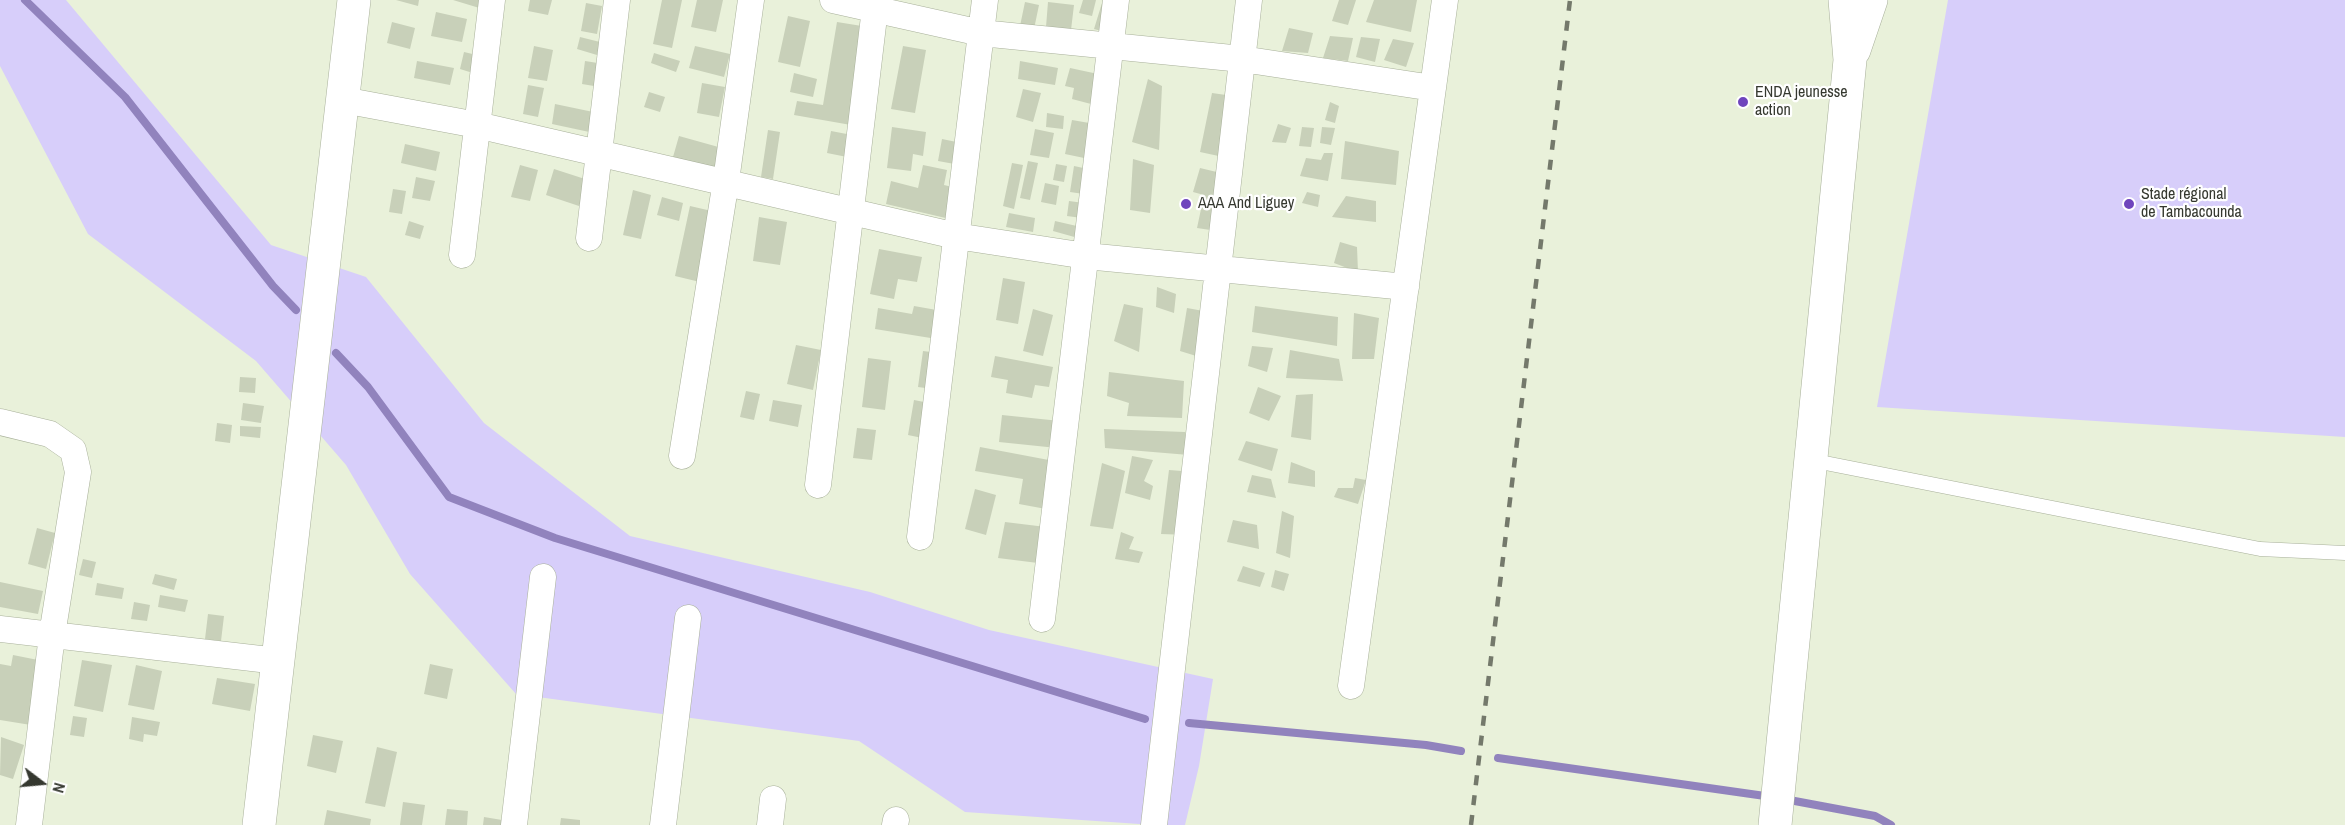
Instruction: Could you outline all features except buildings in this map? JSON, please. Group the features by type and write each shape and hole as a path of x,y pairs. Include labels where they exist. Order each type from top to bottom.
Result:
{"main road":[{"path":"259,825 354,0"},
{"path":"1776,821 1850,60 1845,0"},
{"path":"1850,60 1871,0"}],"street":[{"path":"462,255 492,0"},
{"path":"589,238 617,0"},
{"path":"682,456 726,182 750,0"},
{"path":"833,0 875,4 981,33 1242,59 1433,88"},
{"path":"920,537 985,0"},
{"path":"1042,619 1116,0"},
{"path":"1154,825 1249,0"},
{"path":"1351,686 1445,0"},
{"path":"818,485 875,4"},
{"path":"343,100 477,125 956,236 1086,256 1406,287"},
{"path":"0,422 50,434 73,450 78,472 52,635 29,825"},
{"path":"514,825 543,577"},
{"path":"663,825 688,618"},
{"path":"0,629 278,661"},
{"path":"770,825 772,799"}],"lane":[{"path":"1810,460 2260,549 2345,552"}],"shaded area":[{"path":"0,0 66,0 271,245 366,277 484,423 630,536 870,592 989,630 1213,679 1199,766 1185,825 1154,825 965,812 859,741 516,694 410,574 346,465 256,361 88,234 0,66"},
{"name":"Stade régional de Tambacounda","path":"1948,0 2345,0 2345,437 1877,407"}],"waterway":[{"path":"25,0 125,97 273,286 296,310"},
{"path":"336,353 368,387 449,497 555,538 1145,719"},
{"path":"1189,723 1426,745 1461,751"},
{"path":"1498,758 1772,797"},
{"path":"1784,799 1875,816 1891,825"}],"railway":[{"path":"1471,825 1570,0"}],"place":[{"name":"ENDA jeunesse action","path":"1743,102"},
{"name":"AAA And Liguey","path":"1186,204"},
{"name":"Stade régional de Tambacounda","path":"2129,204"}]}
